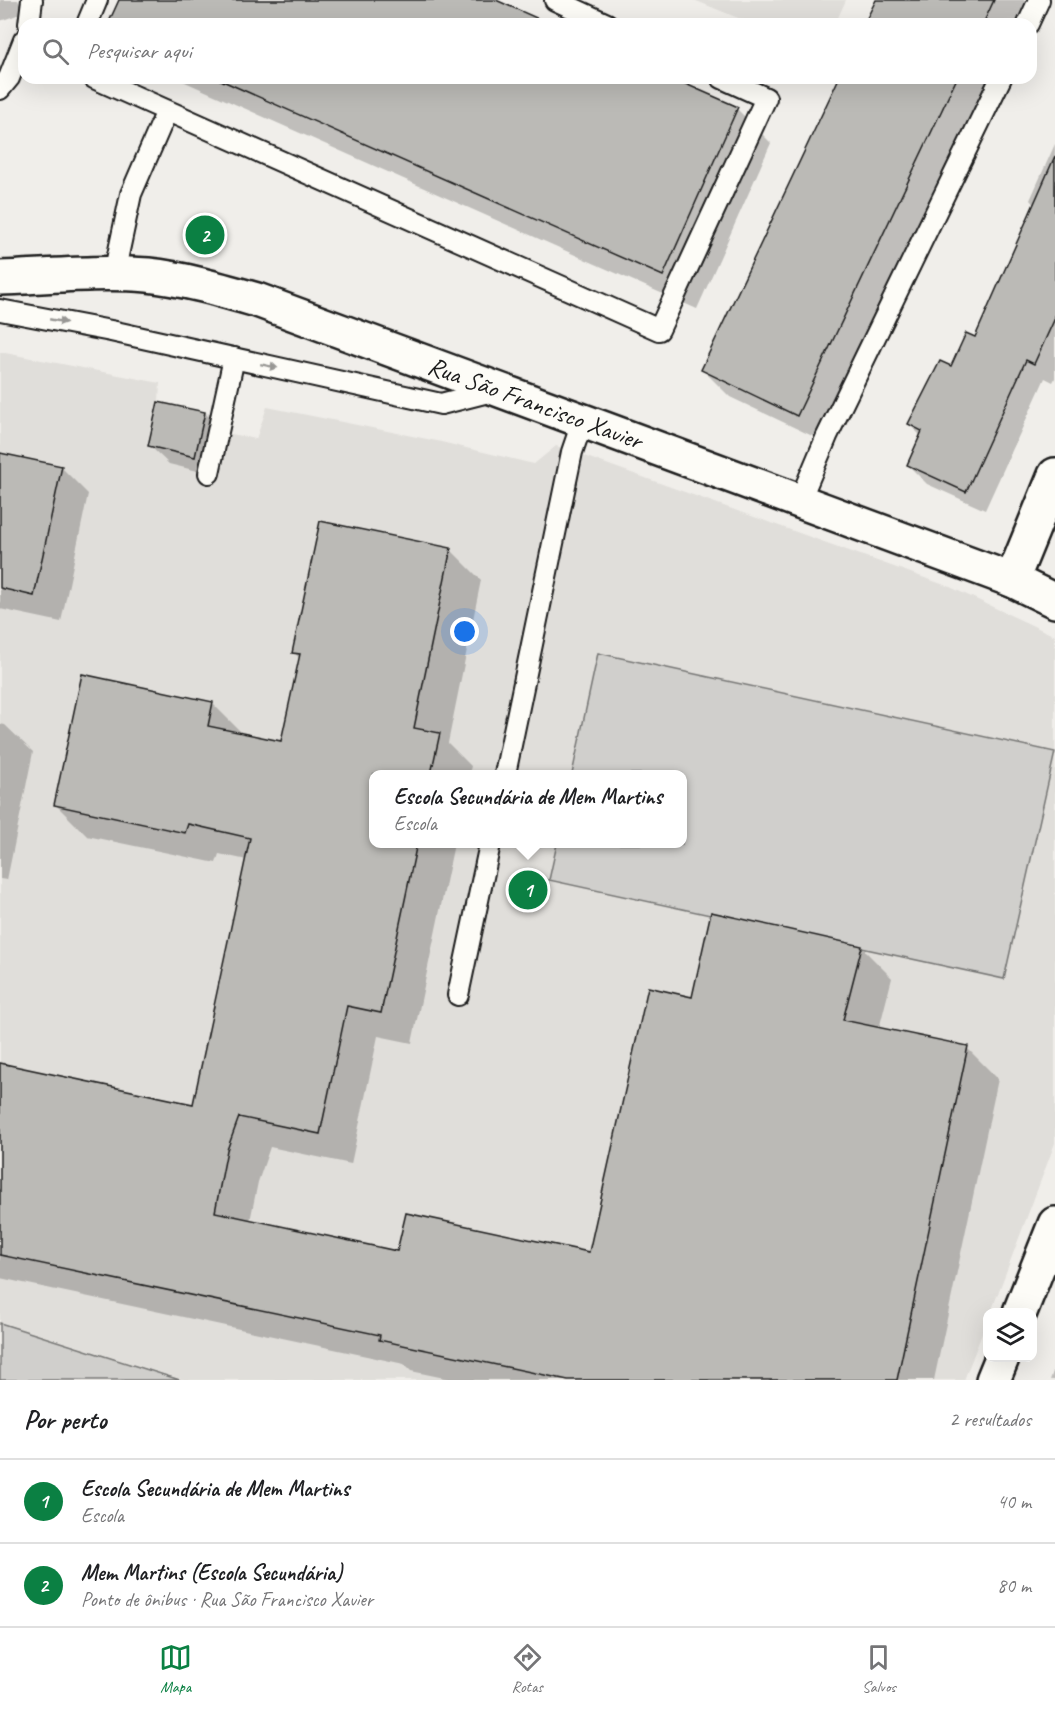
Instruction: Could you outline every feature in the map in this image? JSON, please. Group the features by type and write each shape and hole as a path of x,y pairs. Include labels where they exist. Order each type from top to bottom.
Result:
{"street":[{"name":"Rua São Francisco Xavier","path":"0,278 149,275 198,284 257,300 800,500 1012,580 1055,601"},
{"path":"1012,580 1055,475"},
{"path":"1022,1308 1055,1224"},
{"path":"993,1380 1000,1362"}],"lane":[{"path":"30,18 32,0"},
{"path":"90,18 97,0"},
{"path":"555,0 594,18"},
{"path":"1031,18 1039,0"},
{"path":"0,89 9,78 18,55"},
{"path":"107,84 659,330 766,98 735,84"},
{"path":"800,500 827,436 998,84"},
{"path":"114,274 131,194 167,111"},
{"path":"0,310 234,358 441,404 499,389"},
{"path":"209,473 234,358"},
{"path":"506,770 572,452 583,420"},
{"path":"458,995 489,848"}],"shaded area":[{"path":"694,0 846,0 838,18 738,18"},
{"path":"0,352 160,383 159,402 209,413 212,430 256,439 267,407 437,441 534,464 556,446 950,587 1055,636 1055,1143 993,1308 983,1308 983,1331 964,1380 184,1380 0,1322"},
{"path":"598,653 1055,752 1004,979 549,880 556,848 687,848 687,770 573,770"},
{"path":"0,1323 180,1380 0,1380"}],"building":[{"path":"119,0 496,0 536,18 111,18"},
{"path":"876,0 994,0 986,18 867,18"},
{"path":"230,84 686,84 738,107 663,276"},
{"path":"836,84 954,84 797,416 701,370"},
{"path":"1055,156 1055,318 1034,364 1026,360 966,492 907,465 922,431 908,424 940,361 951,366 966,333 975,337"},
{"path":"158,402 205,412 195,457 148,446"},
{"path":"0,453 62,466 34,596 0,588"},
{"path":"320,521 451,548 414,728 440,733 432,770 369,770 369,848 416,848 381,1013 347,1006 320,1134 239,1117 227,1150 215,1212 397,1251 406,1213 589,1252 648,987 692,997 711,912 862,946 843,1020 968,1046 897,1380 568,1380 379,1340 380,1335 0,1255 0,1063 193,1104 250,838 188,824 185,833 54,805 82,674 213,702 208,726 281,741 300,654 292,653"}],"place":[{"name":"Mem Martins (Escola Secundária)","path":"205,235"},
{"name":"Escola Secundária de Mem Martins","path":"528,890"}]}
